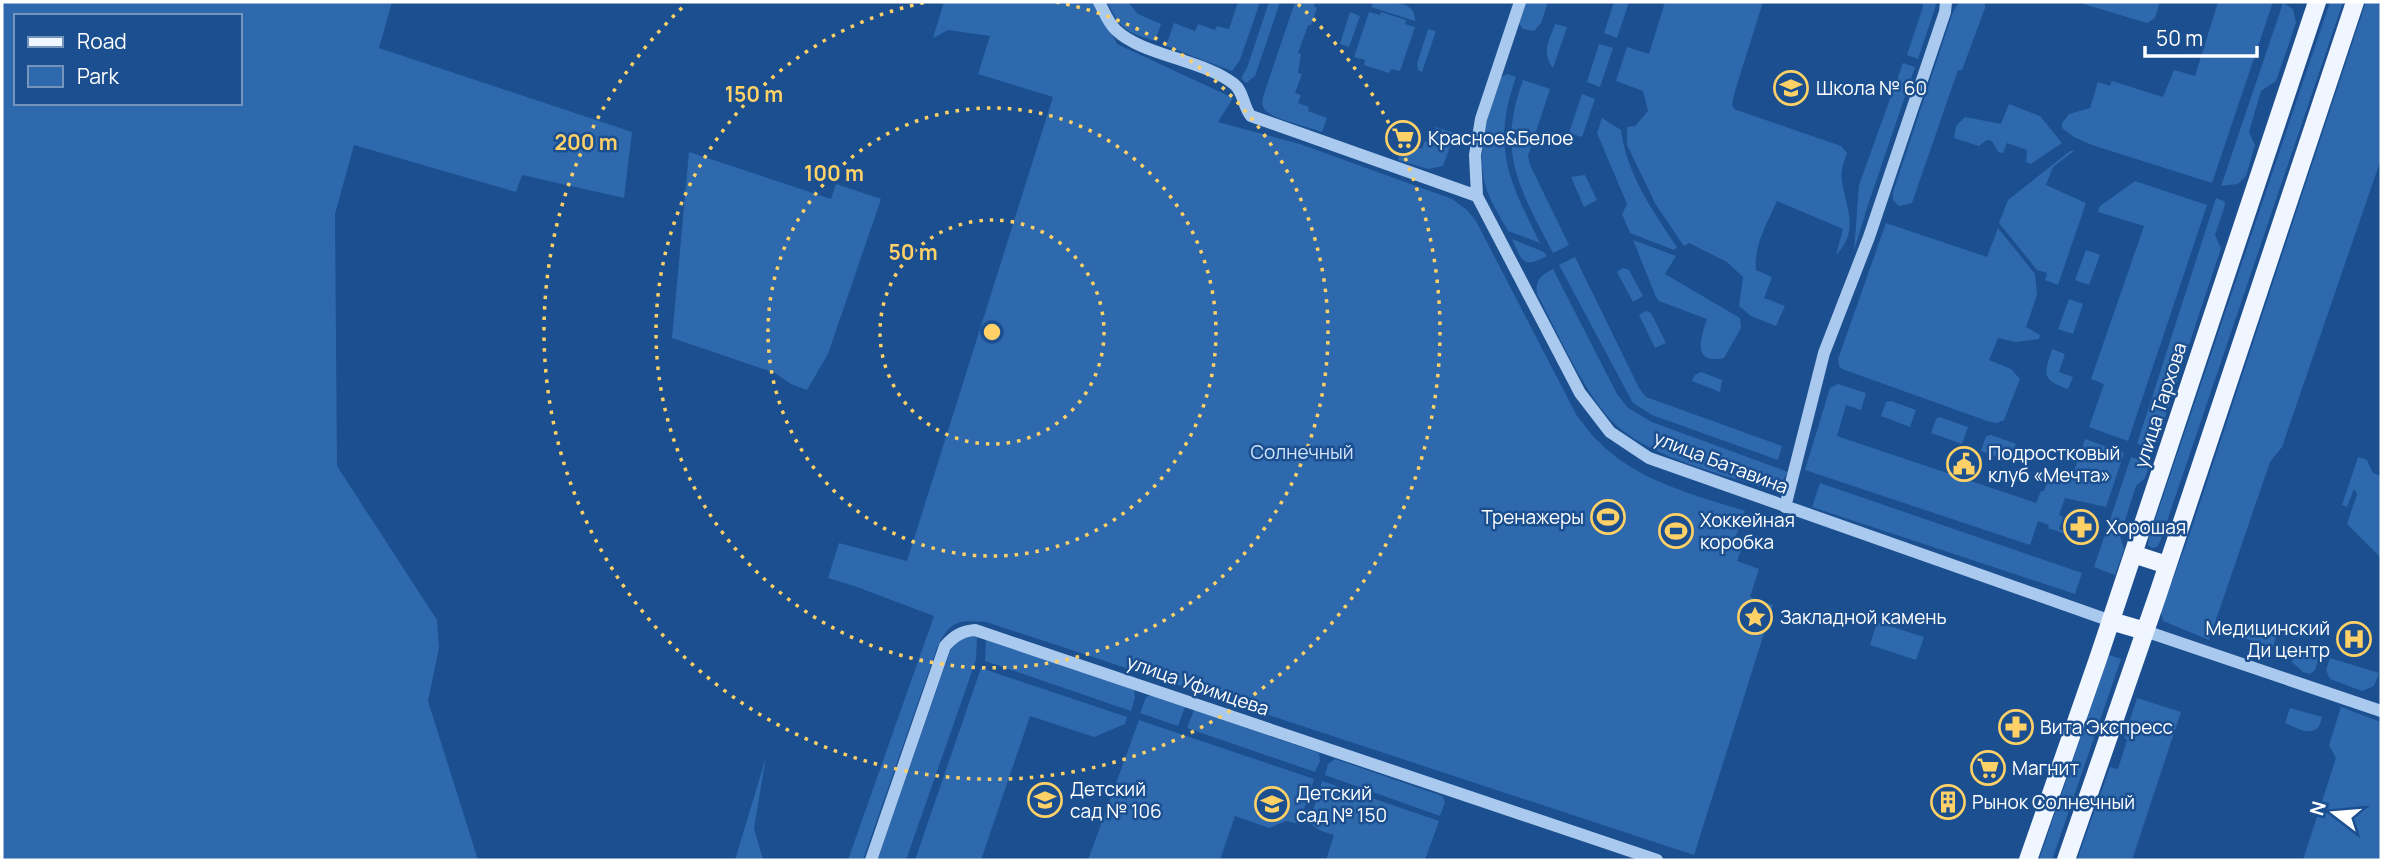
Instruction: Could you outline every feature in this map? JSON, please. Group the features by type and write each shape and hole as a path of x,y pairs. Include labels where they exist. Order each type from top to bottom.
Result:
{"main road":[{"name":"улица Тархова","path":"2028,860 2111,621 2317,2"},
{"path":"2066,860 2354,2"},
{"path":"2133,554 2167,565"},
{"path":"2111,621 2145,631"}],"street":[{"path":"1100,2 1115,30 1129,39 1207,70 1234,84 1240,91 1245,110 1251,116 1477,196"},
{"name":"улица Батавина","path":"1520,2 1481,119 1475,155 1477,196 1580,393 1610,432 1649,458 2111,621"},
{"path":"1785,507 1824,353 1869,236 1945,12 1945,2"},
{"name":"улица Уфимцева","path":"871,860 945,646 952,637 975,630 1657,860"},
{"path":"2145,631 2381,710"}],"green space":[{"path":"2,2 392,2 379,48 632,132 624,198 522,175 516,192 354,145 335,214 337,466 437,620 439,648 428,701 478,860 2,860"},
{"name":"Солнечный","path":"944,2 1096,2 1117,44 1233,98 1218,122 1300,144 1452,199 1476,221 1577,416 1595,438 1613,455 1648,477 1745,511 1734,541 1743,545 1737,561 1759,569 1750,597 1773,605 1694,855 986,622 968,621 951,627 937,648 863,860 848,860 934,616 828,578 839,543 907,561 1053,97 978,74 990,36 948,30 933,38"},
{"path":"1107,2 1128,2 1138,14 1161,24 1155,41 1125,29"},
{"path":"1238,2 1260,2 1240,60 1232,71 1166,46 1174,23 1195,31 1198,24 1215,30 1217,26 1229,29"},
{"path":"1269,2 1280,2 1255,76 1246,83 1241,78 1247,68"},
{"path":"1295,2 1315,2 1314,7 1317,8 1298,53 1301,54 1298,73 1302,74 1295,93 1301,95 1298,103 1309,107 1308,111 1327,118 1322,132 1277,117 1266,111 1262,101"},
{"path":"1373,2 1394,2 1407,6 1414,14 1415,21 1371,7"},
{"path":"1525,2 1548,2 1541,23 1534,31 1523,29 1519,23"},
{"path":"1614,2 1629,2 1617,38 1604,33"},
{"path":"1665,2 1763,2 1735,91 1732,104 1734,109 1841,146 1847,153 1842,177 1850,228 1848,237 1836,255 1843,229 1777,201 1759,243 1756,270 1772,277 1764,298 1785,306 1776,326 1751,316 1739,306 1743,277 1727,262 1689,243 1684,246 1656,205 1627,145 1627,127 1635,126 1648,111 1643,91 1616,81 1627,47 1649,54"},
{"path":"1922,2 1935,2 1936,5 1918,59 1907,55 1923,7"},
{"path":"1959,2 1985,2 1985,8 1962,70 1958,70 1912,203 1899,206 1893,200 1893,192 1953,12"},
{"path":"2077,2 2160,2 2155,18 2147,23"},
{"path":"2218,2 2273,2 2212,183 2092,145 2062,128 2062,123 2069,114 2090,108 2098,82 2110,86 2112,81 2163,97 2174,70 2195,76"},
{"path":"2330,2 2343,2 2160,542 2157,547 2152,548 2148,545 2149,538"},
{"path":"2366,2 2381,2 2381,159 2282,447 2270,462 2209,640 2163,621 2161,612 2190,533"},
{"path":"2283,3 2293,9 2296,23 2276,81 2261,91 2249,132 2255,145 2246,176 2238,184 2221,186"},
{"path":"1350,12 1360,16 1349,47 1340,44"},
{"path":"1369,12 1380,15 1381,12 1406,20 1405,24 1415,27 1400,71 1391,69 1389,73 1364,65 1365,60 1354,57"},
{"path":"1555,24 1567,27 1553,68 1547,51"},
{"path":"1428,29 1436,31 1422,72 1418,70 1417,64"},
{"path":"1599,44 1613,48 1600,87 1587,82"},
{"path":"1903,63 1915,67 1854,251 1859,185"},
{"path":"1507,74 1516,77 1505,124 1507,163 1512,182 1540,243 1508,231 1488,194 1483,174 1483,146 1488,117 1501,77"},
{"path":"1523,80 1550,89 1528,156 1569,245 1553,253 1522,189 1512,150 1515,106"},
{"path":"1582,94 1595,99 1582,137 1569,133"},
{"path":"2009,104 2040,116 2062,143 2031,164 2026,162 2027,150 2007,143 2003,153 1998,152 1992,141 1987,140 1979,146 1954,138 1956,126 1965,117 2001,124"},
{"path":"1602,118 1621,130 1628,161 1650,206 1677,247 1674,250 1630,233 1622,214 1627,204 1597,133"},
{"path":"1436,127 1455,133 1443,166 1428,169 1398,160 1403,147 1409,149 1410,145 1422,149 1425,141 1431,143"},
{"path":"2070,151 2074,151 2053,167 2046,185 2086,203 2058,285 2045,280 2047,273 2037,270 1999,223 2008,200"},
{"path":"689,152 831,199 836,184 881,199 828,354 807,390 791,384 775,373 672,338"},
{"path":"1585,175 1597,200 1584,207 1571,177"},
{"path":"2135,181 2207,205 2128,441 2089,427 2104,384 2091,379 2144,226 2098,212 2100,206"},
{"path":"2216,198 2224,201 2225,205 2215,235 2221,248 2157,442 2150,448 2137,444"},
{"path":"1886,223 1987,257 1998,228 2035,274 2037,295 2026,327 2040,335 2039,339 2015,342 1998,338 1989,360 2011,369 2020,379 2004,420 1990,422 1839,366 1838,359"},
{"path":"1512,239 1544,252 1547,256 1532,262 1524,261"},
{"path":"1633,240 1676,256 1665,274 1740,318 1741,328 1724,358 1714,359 1703,353 1701,341 1707,319 1659,301"},
{"path":"2086,250 2100,255 2089,285 2075,280"},
{"path":"1575,257 1639,388 1646,397 1782,446 1778,460 1652,415 1633,403 1559,265"},
{"path":"1623,268 1629,270 1643,296 1633,302 1617,272"},
{"path":"1553,269 1617,394 1628,408 1652,422 1788,472 1782,482 1767,489 1709,471 1651,448 1618,427 1606,415 1584,383 1537,294 1540,279"},
{"path":"2069,299 2083,304 2073,334 2058,329"},
{"path":"1646,311 1651,313 1666,343 1655,348 1639,315"},
{"path":"2052,349 2065,354 2059,372 2073,377 2068,389 2053,382 2047,375"},
{"path":"1701,372 1722,380 1720,392 1692,381 1695,375"},
{"path":"1838,384 1866,393 1861,410 1846,405 1837,436 2036,503 2049,476 2070,483 2085,439 2124,453 2106,507 2065,498 2059,515 2063,517 2059,529 2085,538 2083,540 2048,528 2049,525 2038,521 2030,545 1805,470 1830,388"},
{"path":"1891,401 1916,410 1910,427 1881,416 1886,402"},
{"path":"1939,417 1968,427 1962,444 1931,433"},
{"path":"1991,435 2016,444 2010,461 1981,451 1986,436"},
{"path":"2131,457 2145,462 2148,469 2145,478 2136,486 2120,536 2124,549 2115,575 2094,567"},
{"path":"2358,457 2367,460 2373,473 2381,476 2381,558 2347,524 2357,494 2354,489 2347,507 2342,505"},
{"path":"1820,483 2082,573 2075,594 1812,507"},
{"path":"1877,622 1924,637 1916,660 1870,645"},
{"path":"2240,626 2276,637 2273,647 2237,636"},
{"path":"977,637 976,660 906,860 877,860 952,646 962,639"},
{"path":"986,638 1134,690 1135,698 1131,711 985,661"},
{"path":"2296,646 2320,654 2315,670 2310,674 2303,672 2292,662"},
{"path":"2109,655 2121,659 2052,860 2039,860"},
{"path":"2330,658 2379,673 2374,686 2362,691 2330,679 2326,670"},
{"path":"981,668 1127,717 1125,724 1094,737 1030,716 981,860 915,860"},
{"path":"1151,695 1185,707 1178,726 1140,713 1146,697"},
{"path":"2137,698 2181,712 2132,860 2077,860 2110,767 2118,769 2127,740 2124,738"},
{"path":"2341,707 2381,722 2381,860 2303,860 2336,758 2329,745"},
{"path":"2290,708 2322,717 2317,729 2308,731 2285,723"},
{"path":"1194,710 1319,753 1320,761 1315,772 1187,728"},
{"path":"1139,720 1314,779 1300,821 1286,821 1269,828 1235,816 1220,860 1088,860"},
{"path":"766,757 754,828 763,860 735,860"},
{"path":"1335,759 1442,796 1445,802 1440,816 1325,775 1328,764"},
{"path":"1322,781 1439,821 1425,860 1326,860 1334,835 1323,832 1310,820"}],"place":[{"name":"Школа № 60","path":"1791,88"},
{"name":"Красное&Белое","path":"1403,138"},
{"name":"Подростковый клуб «Мечта»","path":"1964,464"},
{"name":"Тренажеры","path":"1608,517"},
{"name":"Хорошая","path":"2081,527"},
{"name":"Хоккейная коробка","path":"1676,531"},
{"name":"Закладной камень","path":"1755,617"},
{"name":"Медицинский Ди центр","path":"2354,639"},
{"name":"Вита Экспресс","path":"2016,727"},
{"name":"Магнит","path":"1988,768"},
{"name":"Детский сад № 106","path":"1045,800"},
{"name":"Рынок Солнечный","path":"1948,802"},
{"name":"Детский сад № 150","path":"1272,804"}]}
